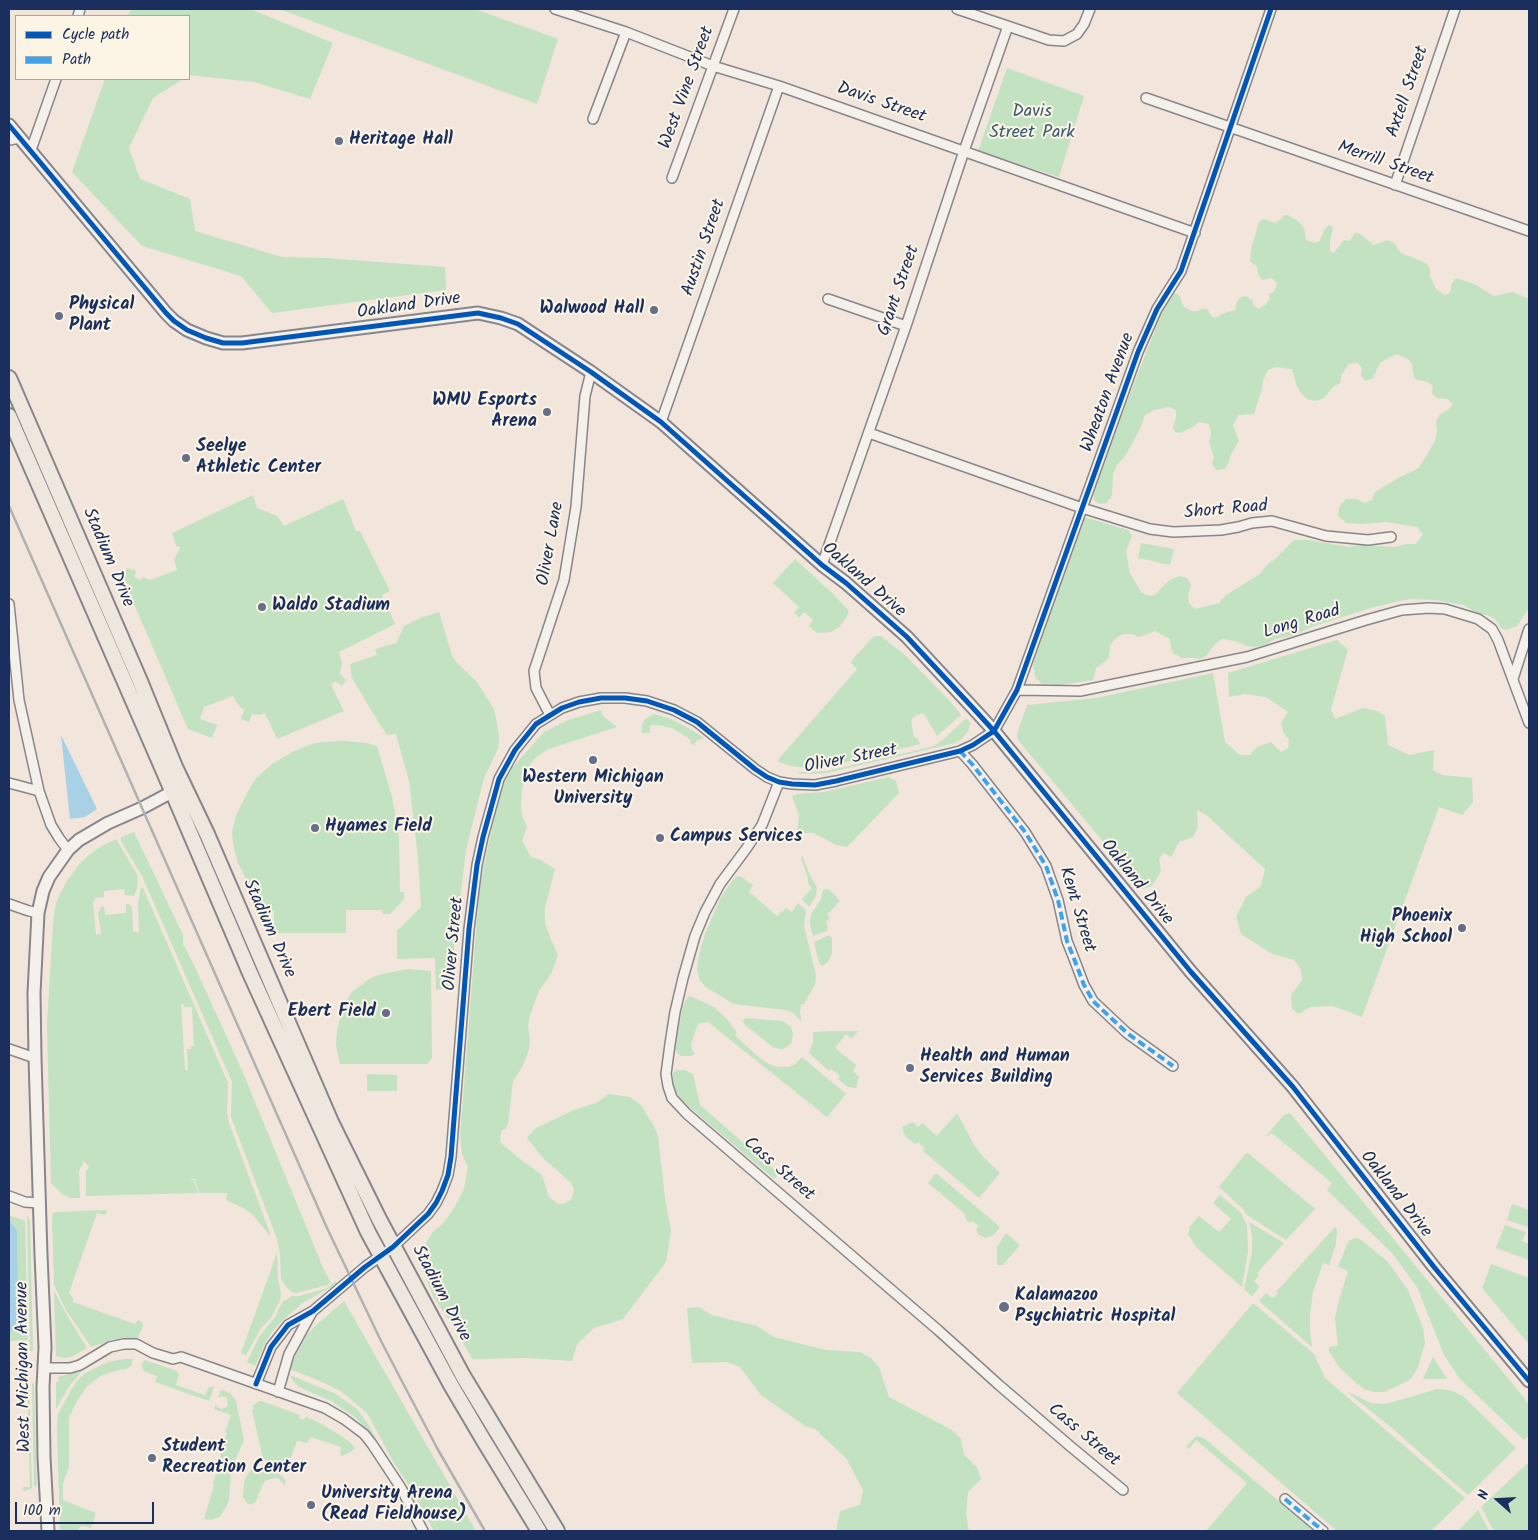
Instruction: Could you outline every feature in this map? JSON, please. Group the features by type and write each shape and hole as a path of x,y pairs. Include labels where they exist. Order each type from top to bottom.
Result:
{"main road":[{"name":"Oakland Drive","path":"9,125 14,139 31,150 166,313 188,330 206,338 231,344 478,312 518,324 591,372 661,422 822,565 846,583 907,637 994,731 1191,972 1293,1087 1434,1267 1529,1381"},
{"name":"Stadium Drive","path":"9,378 140,681 175,767 207,834 331,1122 393,1247 480,1406 557,1531"},
{"name":"Stadium Drive","path":"9,416 250,974 368,1232 484,1441 539,1531"},
{"name":"West Michigan Avenue","path":"48,1531 44,1456 45,1347 35,1058 34,993 38,912 43,891 49,877 68,850 90,833 172,792"}],"street":[{"name":"Davis Street","path":"555,9 626,32 713,66 779,86 1195,233"},
{"name":"West Vine Street","path":"672,178 734,9"},
{"path":"957,9 1064,42 1077,34 1084,24 1090,9"},
{"name":"Wheaton Avenue","path":"994,731 1017,690 1138,352 1157,309 1181,271 1272,9"},
{"name":"Axtell Street","path":"1395,185 1455,9"},
{"name":"Grant Street","path":"822,565 1008,26"},
{"path":"594,119 626,32"},
{"path":"31,150 56,80"},
{"name":"Austin Street","path":"661,422 779,86"},
{"name":"Merrill Street","path":"1146,98 1395,185 1528,228"},
{"path":"828,298 906,326"},
{"name":"Oliver Lane","path":"550,715 536,688 534,671 564,580 576,507 585,396 591,372"},
{"name":"Short Road","path":"869,433 1082,508 1150,529 1173,532 1221,530 1252,522 1272,521 1326,536 1368,540 1391,537"},
{"path":"9,604 12,670 39,791 47,816 55,832 68,850"},
{"name":"Long Road","path":"1017,690 1080,691 1247,657 1402,610 1445,609 1478,619 1492,629 1498,640 1529,723"},
{"path":"1513,679 1529,629"},
{"name":"Oliver Street","path":"256,1384 268,1354 278,1336 288,1325 313,1311 365,1267 381,1257 428,1214 436,1204 448,1175 456,1104 469,929 482,837 499,779 516,750 536,724 562,708 578,702 601,698 625,698 657,704 674,710 697,722 756,769 779,782 815,785 960,751 994,731"},
{"name":"Kent Street","path":"960,751 1025,832 1046,866 1058,900 1072,956 1093,1001 1127,1033 1172,1066"},
{"name":"Cass Street","path":"779,782 762,825 720,884 695,936 679,995 670,1044 666,1074 672,1098 687,1114 1012,1397 1124,1490"},
{"path":"9,783 39,791"},
{"path":"9,904 38,912"},
{"path":"9,1049 35,1058"},
{"path":"9,1196 25,1202 39,1202"},
{"name":"Oliver Street","path":"278,1392 289,1354 313,1311"},
{"path":"44,1368 70,1368 80,1365 110,1347 136,1344 153,1353 173,1359 181,1357 325,1408 364,1434 381,1456 401,1488 422,1531"},
{"path":"1286,1499 1323,1531"}],"green space":[{"path":"131,9 250,9 333,43 310,99 254,82 190,75 190,15 128,15"},
{"path":"279,9 475,9 558,39 537,104"},
{"name":"Davis Street Park","path":"1007,68 1084,96 1059,177 978,151"},
{"path":"105,80 181,80 153,98 129,148 140,179 190,199 195,231 282,257 325,258 445,267 446,290 272,313 241,276 142,246 72,172"},
{"path":"1284,215 1288,215 1300,223 1304,228 1306,240 1315,243 1320,241 1324,230 1329,225 1333,227 1330,252 1334,253 1344,240 1350,241 1355,233 1360,234 1374,245 1388,240 1394,243 1401,253 1426,263 1430,269 1430,276 1436,289 1445,295 1450,293 1452,283 1456,278 1474,284 1494,296 1513,292 1529,299 1529,608 1517,626 1507,630 1502,629 1495,619 1487,615 1478,614 1464,605 1435,600 1410,599 1374,607 1255,647 1222,639 1215,644 1207,655 1200,659 1182,658 1174,654 1170,639 1155,631 1139,637 1124,634 1113,641 1110,646 1109,657 1096,668 1093,680 1060,685 1042,684 1035,677 1033,664 1084,517 1128,530 1132,536 1126,551 1130,573 1141,592 1152,596 1170,580 1179,576 1187,578 1191,585 1188,595 1189,603 1195,609 1219,603 1226,595 1260,574 1294,540 1309,540 1348,547 1362,545 1394,547 1416,544 1423,534 1417,527 1387,522 1347,523 1338,516 1339,507 1346,499 1356,499 1365,503 1372,500 1374,493 1419,468 1435,441 1437,432 1436,422 1440,414 1453,405 1448,399 1436,398 1432,393 1433,386 1428,382 1414,378 1412,364 1408,359 1396,354 1380,363 1373,378 1366,381 1361,376 1362,368 1358,363 1349,364 1342,374 1340,383 1334,386 1324,398 1315,401 1307,399 1302,394 1297,386 1292,369 1276,367 1268,370 1263,380 1254,414 1239,415 1233,425 1239,441 1225,469 1216,470 1212,464 1214,457 1209,442 1211,434 1209,424 1199,422 1180,433 1175,432 1173,427 1176,410 1169,407 1154,410 1145,415 1126,455 1117,465 1113,474 1112,495 1107,503 1100,504 1094,500 1095,485 1163,310 1175,293 1180,296 1183,306 1191,311 1198,311 1204,308 1208,310 1211,316 1216,318 1235,310 1237,301 1241,297 1246,296 1252,300 1254,306 1259,309 1266,304 1270,299 1269,294 1274,292 1277,283 1272,278 1262,280 1258,274 1257,267 1250,261 1251,249 1259,222 1264,219 1275,223"},
{"name":"Waldo Stadium","path":"253,495 257,508 277,516 284,526 343,499 356,531 360,531 390,591 382,595 395,624 339,652 342,662 340,674 346,680 342,686 335,681 331,685 344,711 277,739 265,713 259,715 252,714 249,722 241,719 244,710 233,696 204,707 200,719 217,725 212,738 188,729 128,590 130,585 122,582 127,568 136,571 134,577 141,580 143,577 150,580 177,570 174,559 181,547 176,546 172,533"},
{"path":"1141,543 1174,549 1170,565 1138,558"},
{"path":"795,559 849,611 839,627 831,632 817,633 809,626 813,620 804,612 799,617 794,613 799,607 773,583"},
{"path":"439,612 452,656 476,681 494,709 499,738 498,749 484,778 466,850 449,988 436,990 435,958 397,959 397,931 421,907 418,857 409,781 396,734 387,735 379,723 352,678 350,664 377,655 375,649 396,643 404,626"},
{"path":"874,636 882,636 904,654 950,701 961,715 937,736 925,715 922,713 914,717 911,720 914,737 918,739 920,744 834,765 808,768 790,766 777,761 857,669 851,663 852,660"},
{"path":"1337,640 1348,650 1331,709 1335,719 1363,708 1377,711 1385,716 1388,745 1409,755 1434,750 1433,770 1442,775 1472,778 1473,802 1462,815 1439,807 1362,1017 1333,1006 1310,1007 1299,1014 1292,1009 1291,995 1302,980 1301,969 1294,960 1272,954 1241,934 1236,917 1246,897 1261,886 1265,869 1205,814 1197,810 1198,827 1193,837 1179,842 1171,857 1163,853 1159,859 1161,871 1152,886 1143,889 1018,740 1017,734 1027,705 1096,698 1213,673 1225,742 1240,755 1250,755 1257,747 1271,742 1281,752 1288,748 1289,739 1284,734 1281,723 1288,712 1266,697 1245,694 1229,697 1228,673"},
{"path":"601,710 603,716 617,727 548,749 535,758 530,765 522,788 521,807 527,826 522,841 531,857 541,860 555,869 545,907 545,923 558,955 551,974 539,991 530,1015 528,1026 529,1049 523,1066 513,1081 508,1123 506,1128 501,1131 500,1142 542,1175 549,1197 558,1204 563,1204 571,1200 574,1190 571,1183 543,1158 527,1138 536,1128 574,1110 596,1103 609,1094 630,1097 641,1105 658,1136 665,1198 671,1230 666,1262 623,1319 594,1328 577,1344 572,1361 527,1358 472,1359 456,1330 434,1298 422,1269 424,1246 432,1233 453,1210 464,1189 468,1167 462,1154 460,1136 479,894 484,865 499,797 513,767 544,732 568,720"},
{"path":"654,714 671,719 704,738 697,740 694,745 690,743 691,740 674,729 659,725 650,725 650,733 642,733 642,724 645,719"},
{"path":"965,719 970,723 968,731 962,739 955,743 827,773 798,773 827,771 931,747 946,737"},
{"name":"Hyames Field","path":"345,741 377,746 392,797 399,837 400,892 404,892 404,899 390,914 383,914 382,910 346,910 346,933 274,933 274,911 262,911 237,861 232,832 236,815 257,777 272,764 292,752 312,744"},
{"path":"889,777 896,781 899,793 847,847 836,845 814,833 803,833 803,841 800,841 797,834 799,815 792,796 824,792"},
{"path":"134,832 183,935 183,944 244,1075 324,1270 331,1282 327,1285 296,1293 287,1288 281,1279 277,1239 231,1117 232,1082 142,876 121,841 121,837"},
{"path":"116,839 138,876 137,889 134,896 125,895 124,889 104,891 104,897 95,898 93,903 96,935 101,933 98,913 101,907 104,906 105,915 126,913 126,904 130,904 132,907 133,931 139,933 138,901 141,888 143,888 228,1083 227,1113 229,1123 270,1236 253,1215 226,1200 227,1193 199,1193 195,1179 191,1180 194,1180 198,1193 86,1196 86,1171 89,1167 84,1161 79,1171 80,1198 71,1198 62,1194 51,1183 47,1025 55,907 68,879 82,861 98,848","holes":["183,1003 184,1007 192,1007 194,1046 191,1046 191,1049 187,1049 188,1070 185,1070 181,1004"]},
{"path":"802,855 817,888 816,896 809,907 802,899 812,888 808,884 808,878 801,858"},
{"path":"740,876 753,885 749,892 777,916 786,908 792,912 798,903 806,911 804,926 816,975 815,985 804,1004 801,1004 802,1022 793,1013 786,1010 734,1004 707,988 700,981 697,970 705,934 721,897 733,880"},
{"path":"825,889 830,890 840,901 827,915 830,918 826,922 828,926 827,931 813,936 810,919"},
{"path":"829,935 832,938 832,953 828,962 822,966 819,963 814,942"},
{"name":"Ebert Field","path":"408,969 431,971 432,1058 427,1064 340,1064 336,1045 337,1031 342,1009 352,992 369,979 378,975"},
{"path":"690,996 714,1007 728,1020 737,1033 735,1035 769,1064 778,1067 788,1067 794,1065 802,1057 846,1094 827,1117 708,1022 700,1023 697,1026 691,1045 695,1053 691,1056 681,1056 675,1048 683,1006"},
{"path":"745,1018 783,1021 791,1027 793,1034 791,1044 782,1049 774,1048 745,1025 743,1021"},
{"path":"858,1031 852,1039 846,1034 835,1048 856,1065 853,1071 859,1077 856,1088 848,1087 838,1079 840,1076 831,1069 829,1071 809,1053 813,1042 813,1032"},
{"path":"677,1070 685,1070 693,1074 700,1105 779,1174 774,1179 680,1099 673,1079 673,1073"},
{"path":"367,1074 397,1075 397,1091 367,1091"},
{"path":"957,1113 974,1145 999,1172 979,1198 923,1151 925,1149 918,1142 915,1144 905,1136 902,1127 913,1122 918,1127 922,1123 937,1136"},
{"path":"1290,1113 1525,1399 1529,1406 1529,1435 1524,1440 1460,1379 1444,1355 1418,1289 1393,1254 1327,1190 1332,1183 1272,1133 1265,1137 1284,1115"},
{"path":"1246,1153 1315,1209 1286,1240 1247,1215 1219,1187"},
{"path":"936,1173 1000,1227 994,1235 985,1238 978,1234 976,1229 979,1226 972,1221 970,1223 967,1221 964,1213 928,1183"},
{"path":"1220,1195 1241,1213 1247,1225 1248,1252 1242,1287 1197,1248 1188,1234 1189,1227 1199,1216 1219,1232 1231,1219 1213,1203"},
{"path":"1512,1204 1529,1210 1527,1227 1507,1220"},
{"path":"106,1210 105,1215 97,1213 69,1293 73,1298 73,1302 135,1324 138,1320 142,1322 143,1326 136,1339 113,1340 91,1347 66,1310 54,1285 52,1218 53,1213 56,1212"},
{"path":"9,1215 25,1221 28,1340 9,1341 9,1331 20,1330 20,1319 17,1231 9,1219"},
{"path":"27,1215 30,1221 32,1351 30,1351"},
{"path":"1249,1222 1284,1243 1257,1273 1259,1276 1254,1281 1259,1288 1252,1296 1244,1289 1252,1252 1252,1235"},
{"path":"1505,1225 1526,1232 1522,1241 1529,1244 1529,1260 1496,1248"},
{"path":"1335,1227 1337,1229 1336,1244 1329,1265 1323,1263 1313,1292 1310,1314 1312,1347 1259,1301 1266,1293 1273,1298 1278,1293 1276,1292"},
{"path":"1006,1233 1019,1246 1003,1265 997,1265 997,1247"},
{"path":"1354,1238 1360,1239 1387,1261 1408,1290 1423,1328 1425,1343 1418,1367 1413,1376 1408,1381 1384,1392 1364,1389 1339,1367 1329,1351 1329,1347 1338,1346 1335,1318 1348,1271 1338,1267 1348,1242"},
{"path":"277,1253 280,1300 271,1318 261,1328 246,1355 241,1353"},
{"path":"1491,1264 1529,1278 1529,1344 1482,1288"},
{"path":"336,1281 337,1283 333,1286 304,1302 282,1321 266,1342 255,1366 247,1362 259,1337 275,1317 284,1301 292,1296 299,1296 327,1288"},
{"path":"54,1291 87,1348 71,1357 63,1358 56,1356"},
{"path":"344,1301 476,1531 434,1531 367,1413 342,1392 290,1369 306,1336"},
{"path":"1253,1303 1314,1354 1325,1378 1465,1498 1431,1531 1337,1531 1177,1393"},
{"path":"699,1307 712,1315 757,1326 774,1337 826,1350 860,1352 871,1358 879,1367 889,1397 952,1430 961,1439 964,1455 977,1467 981,1479 968,1492 966,1514 969,1531 836,1531 840,1511 860,1505 863,1490 846,1458 815,1429 805,1426 761,1395 740,1367 727,1362 692,1363 687,1308"},
{"path":"1433,1357 1447,1379 1423,1379"},
{"path":"133,1359 131,1366 101,1376 87,1386 69,1418 69,1467 63,1483 63,1500 96,1513 91,1528 83,1526 77,1531 60,1531 58,1414 76,1382 85,1373 108,1362"},
{"path":"145,1360 177,1371 179,1375 176,1385 205,1395 209,1387 214,1387 209,1401 155,1382 157,1376 144,1371 142,1367 142,1363"},
{"path":"83,1370 70,1385 56,1409 56,1383 59,1380 58,1377"},
{"path":"25,1375 29,1378 32,1488 25,1491 23,1487 30,1487 27,1381 20,1381 19,1379"},
{"path":"290,1375 334,1393 357,1409 370,1427 381,1449 356,1418 331,1401 299,1387"},
{"path":"32,1383 34,1384 37,1485 34,1487"},
{"path":"1437,1389 1450,1390 1463,1396 1516,1448 1468,1495 1393,1429 1346,1391 1371,1403 1386,1404"},
{"path":"221,1390 230,1393 236,1401 244,1440 231,1470 229,1500 220,1517 210,1520 204,1519 214,1485 221,1449 227,1433 225,1432 231,1415 214,1409 216,1404 221,1409 228,1405 227,1398 222,1396 218,1398"},
{"path":"259,1401 300,1415 299,1418 304,1420 306,1417 320,1423 351,1443 355,1448 342,1456 340,1453 341,1447 311,1437 307,1443 297,1441 287,1468 268,1462 263,1458 252,1411 254,1408 252,1406"},
{"path":"1196,1436 1204,1438 1314,1531 1206,1531 1247,1483 1196,1440 1188,1450 1187,1446"},
{"path":"1529,1462 1529,1531 1494,1531 1481,1507"},
{"path":"261,1467 278,1473 286,1481 284,1485 279,1479 266,1480 255,1503 252,1505 247,1503 243,1497 244,1483 250,1471"},
{"path":"1478,1510 1489,1531 1457,1531 1459,1530"}],"water":[{"path":"61,735 97,809 85,817 70,819"},
{"path":"9,1219 17,1231 20,1330 9,1331"}],"railway":[{"path":"9,506 327,1228 406,1389 437,1448 485,1531"}],"marked path":[{"path":"960,751 1025,832 1046,866 1058,900 1067,941 1084,985 1093,1001 1127,1033 1173,1066"},
{"path":"1285,1499 1323,1531"}],"cycle path":[{"path":"256,1384 271,1347 288,1325 313,1311 365,1267 393,1247 428,1214 442,1191 448,1175 451,1157 469,929 477,865 499,779 515,750 536,724 562,708 579,702 601,698 625,698 647,701 674,710 697,722 767,777 779,782 815,785 960,751 994,731 1017,690 1138,352 1157,309 1181,271 1271,9"},
{"path":"9,125 166,313 187,330 223,343 242,343 478,313 518,324 591,372 661,422 822,565 846,583 907,637 994,731 1191,972 1293,1087 1434,1267 1529,1381"}],"place":[{"name":"Heritage Hall","path":"339,141"},
{"name":"Walwood Hall","path":"654,310"},
{"name":"Physical Plant","path":"59,316"},
{"name":"WMU Esports Arena","path":"547,412"},
{"name":"Seelye Athletic Center","path":"186,458"},
{"name":"Waldo Stadium","path":"262,607"},
{"name":"Western Michigan University","path":"593,760"},
{"name":"Hyames Field","path":"315,828"},
{"name":"Campus Services","path":"660,838"},
{"name":"Phoenix High School","path":"1462,928"},
{"name":"Ebert Field","path":"386,1013"},
{"name":"Health and Human Services Building","path":"910,1068"},
{"name":"Kalamazoo Psychiatric Hospital","path":"1004,1307"},
{"name":"Student Recreation Center","path":"152,1458"},
{"name":"University Arena (Read Fieldhouse)","path":"311,1505"}]}
